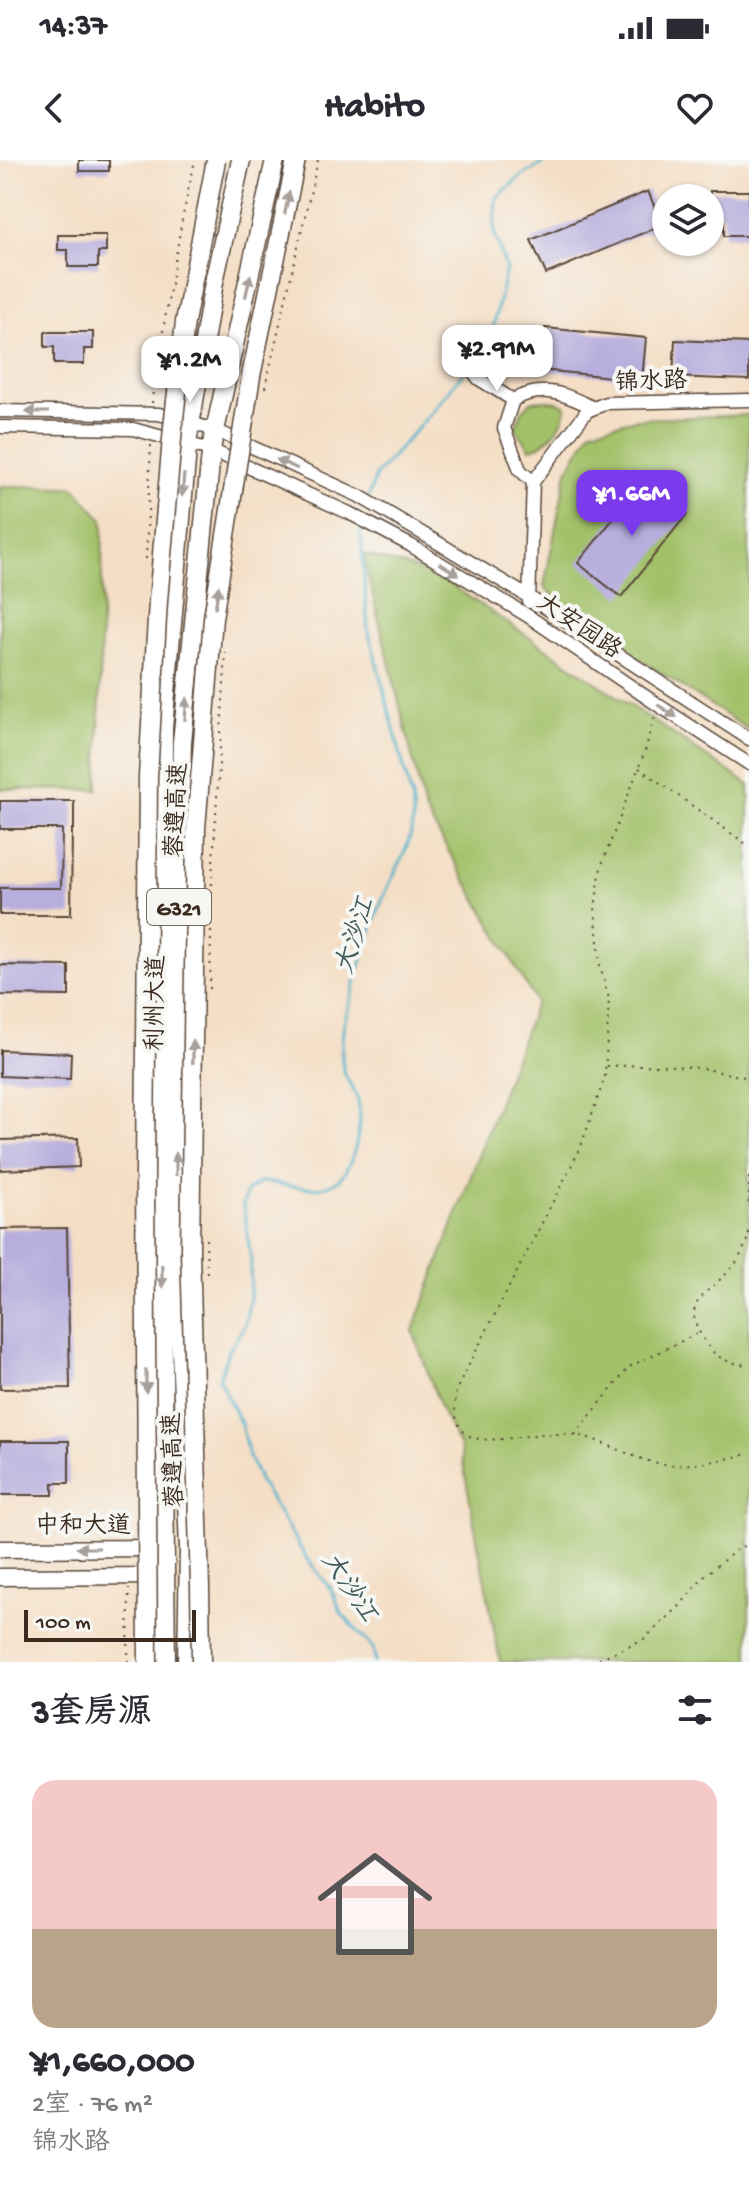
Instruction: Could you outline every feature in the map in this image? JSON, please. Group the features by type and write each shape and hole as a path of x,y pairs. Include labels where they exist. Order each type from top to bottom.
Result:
{"highway":[{"name":"蓉遵高速","path":"148,1662 145,1129 148,777 158,601 173,427 185,322 216,160"},
{"name":"利州大道","path":"166,1662 161,1171 163,729 187,443 214,282 241,160"},
{"name":"利州大道","path":"187,1662 189,1549 176,1222 182,742 211,450 275,160"},
{"name":"蓉遵高速","path":"201,1662 190,1251 196,828 213,618 251,376 296,160"}],"main road":[{"name":"中和大道","path":"0,1549 166,1548"},
{"path":"0,1577 166,1576"}],"street":[{"path":"462,358 479,379 513,400"},
{"path":"528,616 533,482 520,470 504,428 513,400 526,393 562,393 594,408"},
{"name":"锦水路","path":"533,482 587,411 606,403 749,400"},
{"path":"0,411 159,414 215,430 359,496 529,597 749,739"},
{"path":"0,427 133,429 211,450"},
{"name":"大安园路","path":"211,450 382,530 528,616 749,764"}],"path":[{"path":"265,389 318,160"},
{"path":"210,989 212,878 226,649"},
{"path":"658,705 639,767 601,867 595,908 600,965 609,999 605,1077 580,1149 456,1390 454,1407 458,1422 467,1434 481,1439 547,1434 587,1437 625,1454 663,1464 698,1465 749,1454"},
{"path":"639,767 749,846"},
{"path":"606,1066 701,1068 749,1078"},
{"path":"749,1177 749,1209"},
{"path":"206,1227 207,1275"},
{"path":"749,1232 744,1248 730,1270 699,1297 695,1307 698,1332 711,1351 729,1363 749,1365"},
{"path":"575,1436 629,1367 698,1332"},
{"path":"592,1662 644,1639 678,1608 704,1576 749,1543"}],"green space":[{"path":"543,400 566,406 565,413 549,439 530,449 515,427 532,401"},
{"path":"749,415 749,730 572,615 544,586 567,471 591,430 636,419"},
{"path":"0,486 74,487 103,520 98,790 0,789"},
{"path":"363,554 436,575 749,785 749,1662 500,1662 460,1447 442,1412 413,1331 536,1002 425,810"}],"building":[{"path":"79,160 109,160 109,171 79,171"},
{"path":"648,191 652,201 652,229 546,274 531,240"},
{"path":"724,191 749,191 749,236 724,236"},
{"path":"58,235 106,235 106,252 98,252 98,267 68,267 68,250 58,250"},
{"path":"545,328 646,338 642,380 541,370"},
{"path":"45,332 93,332 93,349 84,349 84,364 54,364 54,347 45,347"},
{"path":"675,340 749,343 749,380 673,377"},
{"path":"644,480 687,514 621,597 578,563"},
{"path":"0,801 74,801 71,915 0,915 0,888 61,888 62,829 0,829"},
{"path":"0,965 69,966 69,996 0,995"},
{"path":"0,1050 71,1053 70,1079 0,1076"},
{"path":"78,1138 79,1167 0,1170 0,1140"},
{"path":"67,1228 70,1388 0,1389 0,1229"},
{"path":"0,1441 69,1441 69,1483 53,1483 53,1495 0,1495"}],"waterway":[{"name":"大沙江","path":"472,362 491,338 506,269 494,231 496,198 520,177 549,160"},
{"name":"大沙江","path":"368,498 376,475 467,368"},
{"name":"大沙江","path":"360,524 368,629 412,799 412,828 371,929 344,1026 343,1068 357,1097 359,1110 358,1137 353,1156 338,1181 328,1186 306,1188 260,1182 247,1191 243,1204 251,1260 250,1297 245,1325 228,1352 219,1379 241,1424 249,1457 260,1482 307,1559 331,1589 342,1614 373,1648 375,1662"}]}
